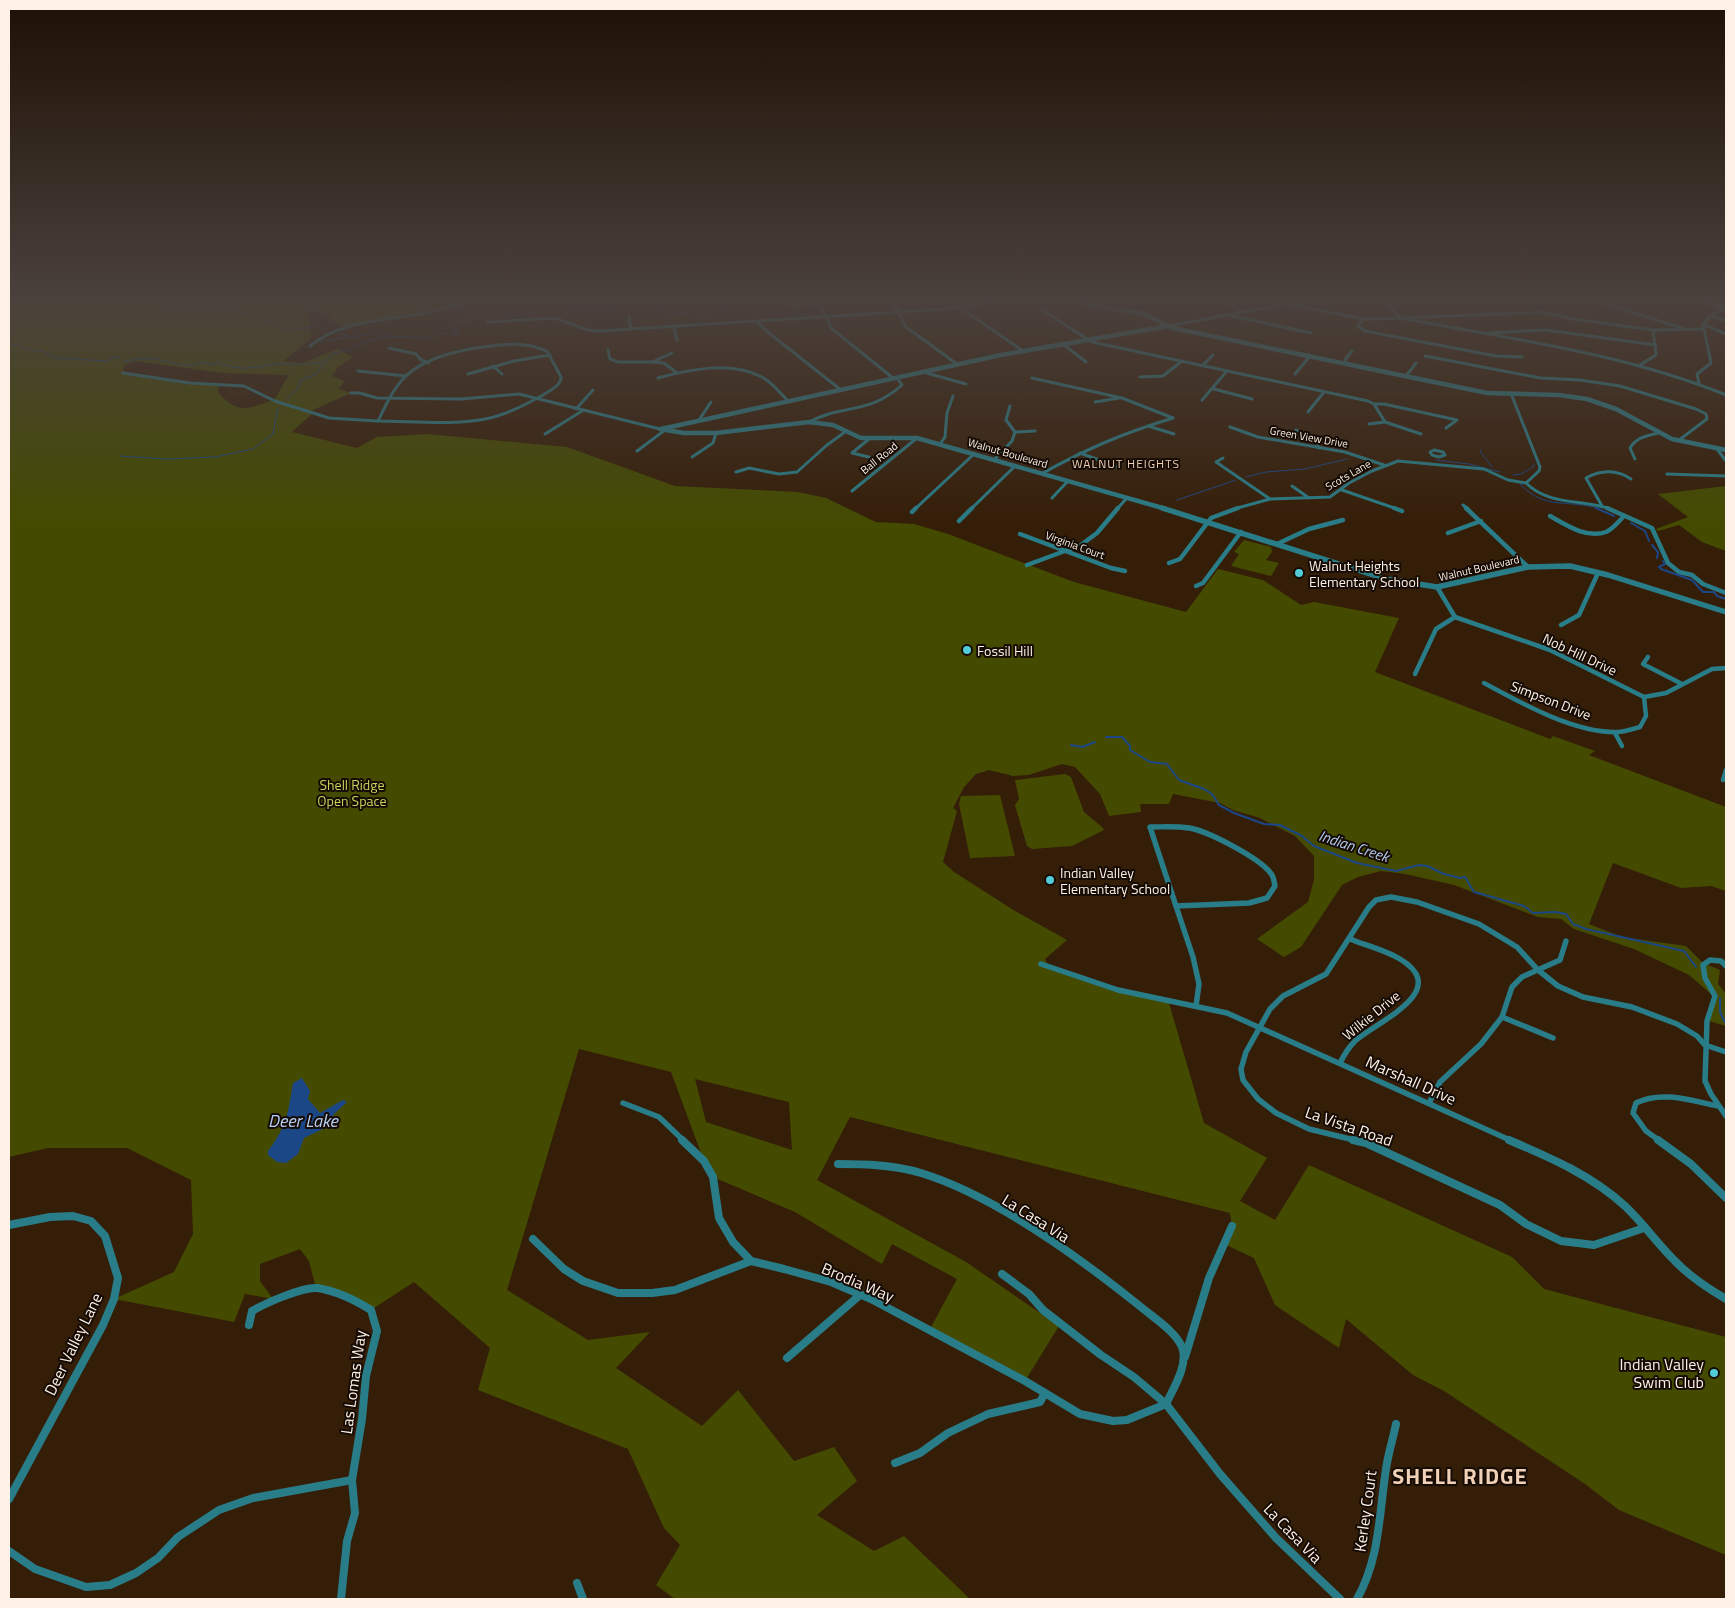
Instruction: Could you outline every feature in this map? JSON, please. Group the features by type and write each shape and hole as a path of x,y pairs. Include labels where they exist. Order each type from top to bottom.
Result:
{"street":[{"path":"130,374 190,383 244,386 252,388 275,401 330,418 378,421 466,421 502,416 557,386 561,381 560,374"},
{"path":"387,374 406,376"},
{"path":"378,421 389,398 409,374"},
{"path":"658,378 673,374"},
{"path":"753,374 764,379 788,401"},
{"path":"821,374 841,390"},
{"path":"810,422 818,417 874,404 887,399 902,385 890,374"},
{"path":"637,451 663,430 700,420 913,374"},
{"path":"930,374 966,384"},
{"path":"1140,377 1164,376 1166,374"},
{"path":"1202,400 1225,374"},
{"path":"1241,374 1374,404 1384,404 1457,420 1446,428"},
{"path":"1397,374 1512,396 1568,396 1601,403 1658,433 1679,440 1726,450"},
{"path":"1520,374 1620,386 1696,409 1706,414 1707,419 1679,440"},
{"path":"1668,374 1726,395"},
{"path":"1698,374 1699,384"},
{"path":"1032,378 1122,398 1173,418 1127,432 1080,453 1043,473"},
{"path":"1214,388 1252,399"},
{"path":"576,409 593,390"},
{"path":"1308,412 1324,392"},
{"name":"Walnut Boulevard","path":"351,393 360,393 377,398 461,399 508,394 537,398 582,411 663,430 694,434 810,422 833,425 858,438 917,438 1207,521 1375,576 1437,588 1528,567 1570,566 1726,612"},
{"path":"940,444 946,437 947,412 953,396"},
{"path":"1512,396 1540,466 1539,471 1526,483 1535,493 1542,497 1602,506 1652,528 1668,563 1678,572 1692,575 1703,584 1726,593"},
{"path":"1095,402 1122,398"},
{"path":"700,420 701,415 711,402"},
{"path":"1374,404 1385,422"},
{"path":"1010,406 1006,420 1015,432"},
{"path":"545,434 582,411"},
{"path":"1369,424 1385,422 1420,434"},
{"path":"1147,426 1174,434"},
{"name":"Green View Drive","path":"1230,427 1258,437 1345,452 1385,465"},
{"path":"1296,430 1316,439 1319,448"},
{"path":"1015,432 1035,431"},
{"path":"736,472 749,468 778,474 797,472 826,444 846,432"},
{"path":"994,460 1012,441 1015,432"},
{"path":"692,457 713,443 716,433"},
{"path":"1635,459 1630,448 1633,442 1639,437 1658,433"},
{"name":"Ball Road","path":"852,491 917,438"},
{"path":"869,439 852,453 869,457"},
{"path":"1717,449 1726,461"},
{"path":"1080,453 1118,467"},
{"path":"912,512 974,454"},
{"path":"1432,463 1434,456"},
{"path":"1223,458 1216,462 1270,499"},
{"name":"Scots Lane","path":"1207,521 1251,503 1270,499 1330,497 1349,483 1385,465 1403,460 1484,469 1508,480 1526,483"},
{"path":"959,521 1015,466"},
{"path":"1602,506 1586,478 1592,475 1612,472 1623,473 1631,479"},
{"path":"1667,474 1726,476"},
{"path":"1052,498 1068,481"},
{"path":"1292,486 1309,498"},
{"path":"1342,490 1402,511"},
{"path":"1028,565 1081,545 1097,533 1126,499"},
{"path":"1463,504 1528,567"},
{"path":"1550,516 1568,526 1594,533 1605,533 1611,530 1624,516"},
{"path":"1277,544 1294,533 1318,525 1343,520"},
{"path":"1169,563 1180,559 1207,521"},
{"path":"1448,533 1481,521"},
{"path":"1196,586 1203,583 1241,532"},
{"name":"Virginia Court","path":"1020,534 1125,571"},
{"path":"1561,625 1579,615 1598,573"},
{"path":"1415,674 1436,628 1455,616 1437,588"},
{"name":"Nob Hill Drive","path":"1455,616 1550,650 1644,697"},
{"path":"1648,657 1643,664 1682,684"},
{"path":"1644,697 1666,693 1712,669 1726,668"},
{"name":"Simpson Drive","path":"1484,683 1516,700 1577,724 1615,733 1640,727 1646,716 1644,697"},
{"path":"1615,733 1622,746"},
{"path":"1724,780 1726,770"},
{"path":"1176,906 1249,903 1267,898 1275,886 1273,875 1262,865 1200,830 1177,827 1150,827 1176,906 1194,957 1200,984 1196,1006"},
{"name":"La Vista Road","path":"1644,1228 1594,1245 1561,1241 1526,1224 1500,1205 1366,1143 1309,1129 1289,1120 1258,1099 1243,1080 1242,1063 1259,1027 1282,996 1326,974 1350,939 1369,906 1376,900 1391,897 1417,902 1479,924 1517,947 1538,970 1558,986 1583,997 1632,1007 1677,1024 1697,1036 1706,1045 1726,1052"},
{"name":"Wilkie Drive","path":"1340,1063 1355,1041 1416,995 1420,986 1417,975 1406,962 1350,939"},
{"path":"1429,1103 1440,1082 1481,1044 1502,1017 1512,987 1522,977 1560,960 1566,941"},
{"path":"1726,966 1721,961 1710,960 1704,965 1705,978 1715,996 1707,1021 1705,1081 1718,1106 1726,1116"},
{"name":"Marshall Drive","path":"1041,964 1076,978 1118,990 1226,1014 1340,1063 1570,1167 1619,1201 1680,1268 1698,1283 1726,1298"},
{"path":"1502,1017 1553,1038"},
{"path":"1718,1106 1671,1098 1648,1098 1636,1103 1633,1113 1646,1131 1691,1164 1726,1198"},
{"path":"533,1239 564,1269 583,1281 618,1293 652,1293 675,1290 752,1261 733,1242 719,1218 713,1177 704,1162 659,1117 624,1103"},
{"name":"La Casa Via","path":"838,1164 878,1165 922,1174 1012,1216 1127,1296 1176,1337 1182,1347 1184,1359"},
{"name":"Deer Valley Lane","path":"9,1225 50,1217 73,1216 91,1221 105,1236 118,1278 114,1299 103,1325 9,1499"},
{"path":"1166,1404 1184,1359 1209,1278 1232,1226"},
{"name":"Brodia Way","path":"752,1261 831,1282 860,1294 1045,1393 1080,1414 1113,1421 1127,1420 1166,1404"},
{"name":"La Casa Via","path":"1002,1274 1029,1294 1043,1310 1101,1355 1134,1377 1166,1404 1220,1474 1276,1538 1340,1599"},
{"name":"Las Lomas Way","path":"249,1325 252,1311 273,1299 316,1288 351,1298 371,1310 377,1331 366,1376 362,1420 352,1480 355,1513 347,1542 341,1599"},
{"path":"787,1358 860,1294"},
{"path":"895,1463 920,1453 948,1433 988,1414 1040,1402 1045,1393"},
{"name":"Kerley Court","path":"1357,1599 1365,1587 1373,1565 1387,1467 1396,1424"},
{"path":"9,1551 35,1569 86,1587 110,1584 136,1573 158,1558 178,1536 219,1510 252,1498 352,1480"},
{"path":"577,1583 583,1599"}],"green space":[{"name":"Shell Ridge Open Space","path":"9,374 130,374 190,383 219,384 218,392 225,400 244,408 274,400 289,375 257,374 333,374 332,376 344,381 339,389 351,393 311,411 313,413 292,432 357,448 377,437 427,434 567,447 675,486 798,492 826,498 876,522 914,524 948,534 1074,582 1186,612 1218,569 1263,580 1301,605 1314,602 1399,618 1375,672 1550,739 1553,736 1595,751 1589,755 1726,807 1726,891 1711,886 1681,888 1613,863 1589,924 1622,937 1686,946 1703,963 1720,970 1718,984 1726,994 1726,1026 1709,1021 1712,995 1689,975 1634,949 1574,929 1561,919 1538,917 1454,885 1405,874 1381,871 1358,877 1342,885 1301,947 1284,957 1257,939 1308,902 1314,880 1314,856 1295,836 1260,818 1233,810 1220,803 1173,794 1169,804 1140,804 1141,812 1109,816 1100,794 1075,767 1062,764 1029,775 1013,776 989,770 976,774 964,787 953,808 957,811 943,862 954,872 1015,911 1067,940 1045,959 1049,967 1169,1003 1204,1123 1267,1158 1240,1201 1275,1220 1309,1165 1512,1257 1544,1289 1726,1337 1726,1555 1619,1510 1585,1484 1444,1391 1413,1375 1346,1319 1339,1348 1275,1305 1254,1258 1224,1244 1232,1226 1230,1213 850,1117 817,1180 966,1262 1059,1326 1025,1381 929,1331 957,1279 892,1244 882,1264 795,1212 713,1177 704,1161 671,1072 579,1049 507,1290 588,1340 650,1332 616,1368 702,1426 738,1390 794,1461 834,1447 857,1481 817,1515 874,1551 904,1536 970,1599 675,1599 656,1585 680,1545 664,1528 628,1449 478,1390 490,1348 414,1282 371,1310 316,1288 309,1261 300,1249 260,1264 260,1281 273,1299 245,1294 234,1322 114,1299 174,1272 193,1234 191,1180 127,1148 48,1148 9,1157","holes":["695,1079 789,1102 792,1150 706,1122"]},
{"path":"1726,486 1726,551 1702,542 1679,525 1658,531 1656,529 1688,517 1658,494"},
{"path":"1244,540 1271,547 1272,552 1266,560 1279,563 1271,576 1231,566 1239,554 1234,552"},
{"path":"1065,774 1071,777 1084,812 1104,830 1072,846 1032,849 1027,846 1015,805 1019,799 1015,780"},
{"path":"1000,795 1015,856 970,858 959,804 961,796"}],"water":[{"name":"Deer Lake","path":"302,1078 310,1091 308,1099 320,1113 343,1100 347,1102 334,1114 325,1128 304,1138 298,1154 286,1163 277,1162 268,1155 268,1151 286,1119 293,1083"}],"waterway":[{"path":"287,399 297,389 301,380 316,374"},
{"path":"120,456 166,459 215,457 253,449 273,434 278,408"},
{"path":"1481,450 1481,453 1492,467"},
{"path":"1246,477 1266,472 1305,469 1347,459"},
{"path":"1436,460 1469,464 1500,472"},
{"path":"1513,475 1521,474 1534,466 1534,464"},
{"path":"1177,500 1236,480"},
{"path":"1520,484 1539,498 1558,503 1578,504 1596,508"},
{"path":"1596,508 1600,509"},
{"path":"1596,508 1614,516"},
{"path":"1631,523 1645,531 1649,541"},
{"path":"1652,545 1658,552 1657,558"},
{"path":"1663,561 1665,564 1659,567 1661,569 1692,580 1703,592 1714,592 1717,596 1726,599"},
{"name":"Indian Creek","path":"1106,737 1122,737 1130,746 1130,750 1150,762 1167,764 1179,780 1204,789 1212,794 1219,805 1234,813 1264,824 1280,825 1302,836 1314,846 1357,863 1396,871 1419,865 1427,866 1444,874 1460,878 1465,877 1474,892 1524,906 1533,913 1555,912 1566,914 1573,924 1586,929 1684,951 1696,967"},
{"name":"Indian Creek","path":"1071,745 1082,747 1095,742"},
{"name":"Indian Creek","path":"1720,998 1720,1012 1726,1024"}],"place":[{"name":"Walnut Heights Elementary School","path":"1299,573"},
{"name":"Fossil Hill","path":"967,650"},
{"name":"Indian Valley Elementary School","path":"1050,880"},
{"name":"Indian Valley Swim Club","path":"1714,1373"}],"district":[{"name":"WALNUT HEIGHTS","path":"1126,463"},
{"name":"SHELL RIDGE","path":"1460,1476"}]}
